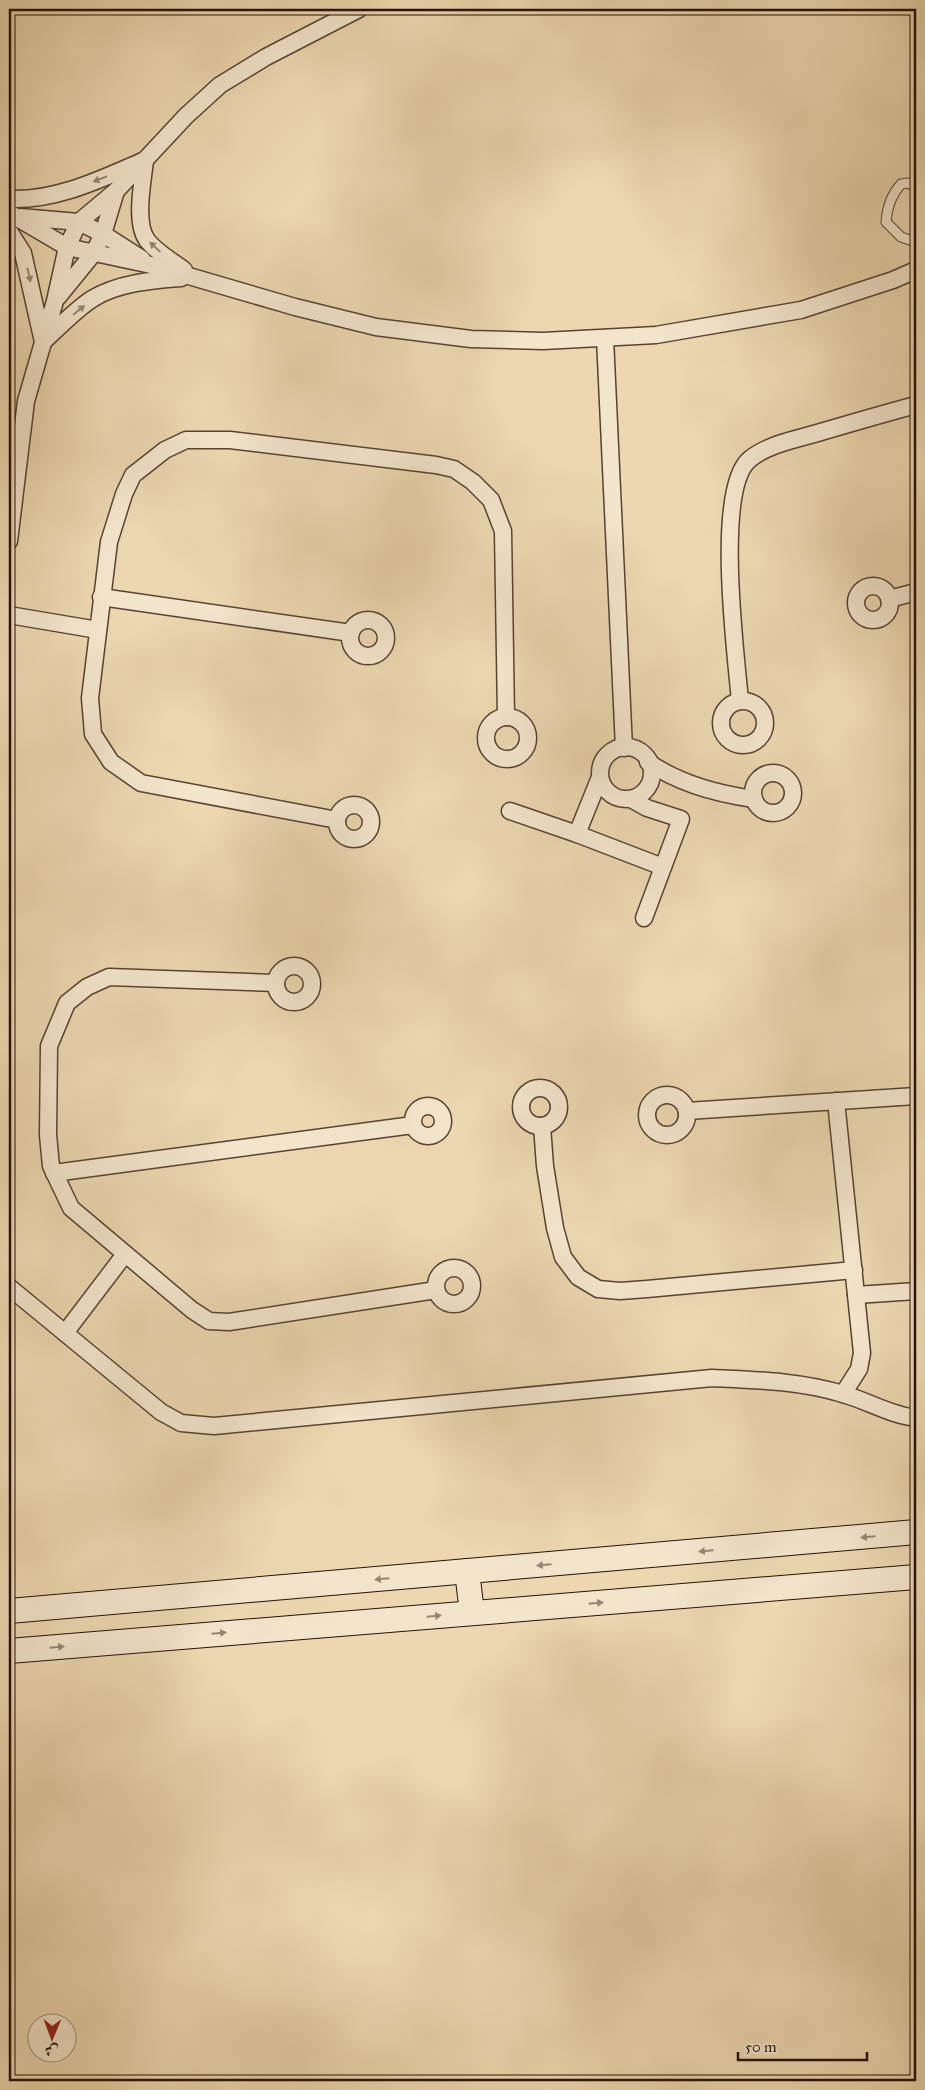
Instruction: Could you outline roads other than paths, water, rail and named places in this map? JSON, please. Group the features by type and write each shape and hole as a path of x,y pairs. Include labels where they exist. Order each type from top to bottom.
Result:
{"main road":[{"path":"9,1611 916,1532"},
{"path":"467,1572 472,1613"},
{"path":"9,1651 916,1576"}],"street":[{"path":"9,542 26,401 55,301 66,247 80,222 116,191 186,116 220,85 266,57 358,9"},
{"path":"9,199 28,200 54,196 102,179 145,160"},
{"path":"145,160 141,202 142,226 147,240 162,254 194,277"},
{"path":"55,301 93,254 103,234 116,191"},
{"path":"11,220 80,222 103,234 151,265"},
{"path":"11,220 23,253 43,342"},
{"path":"11,220 66,247 151,265 295,307 376,327 471,339 544,341 656,335 801,310 893,280 916,270"},
{"path":"43,342 93,298 127,285 194,277"},
{"path":"605,338 624,748"},
{"path":"740,701 729,578 731,521 734,486 749,459 773,446 916,405"},
{"path":"337,820 141,783 111,762 93,734 90,698 109,542 124,494 134,475 165,450 186,440 230,440 436,465 454,469 473,482 491,500 502,531 506,717"},
{"path":"889,600 916,592"},
{"path":"102,597 350,633"},
{"path":"9,615 98,630"},
{"path":"644,918 681,819 647,808 631,799 614,797 604,784 600,768 608,754 624,748 640,752 655,770 731,796 754,799"},
{"path":"647,808 646,790 655,770"},
{"path":"577,834 591,799 604,784"},
{"path":"631,799 646,790"},
{"path":"510,811 663,867"},
{"path":"276,983 109,976 87,987 67,1003 49,1046 48,1135 54,1173 71,1208 192,1310 209,1321 229,1322 436,1290"},
{"path":"687,1110 916,1096"},
{"path":"836,1101 862,1353 859,1369 843,1394"},
{"path":"54,1173 414,1125"},
{"path":"542,1126 545,1166 555,1228 563,1257 578,1277 598,1288 620,1291 854,1270"},
{"path":"65,1333 125,1254"},
{"path":"9,1287 161,1412 181,1422 214,1426 712,1378 774,1380 843,1394 900,1416 916,1418"},
{"path":"856,1295 916,1291"}],"lane":[{"path":"916,187 908,183 901,184 893,193 887,211 886,222 901,237 913,242 916,246"}]}
